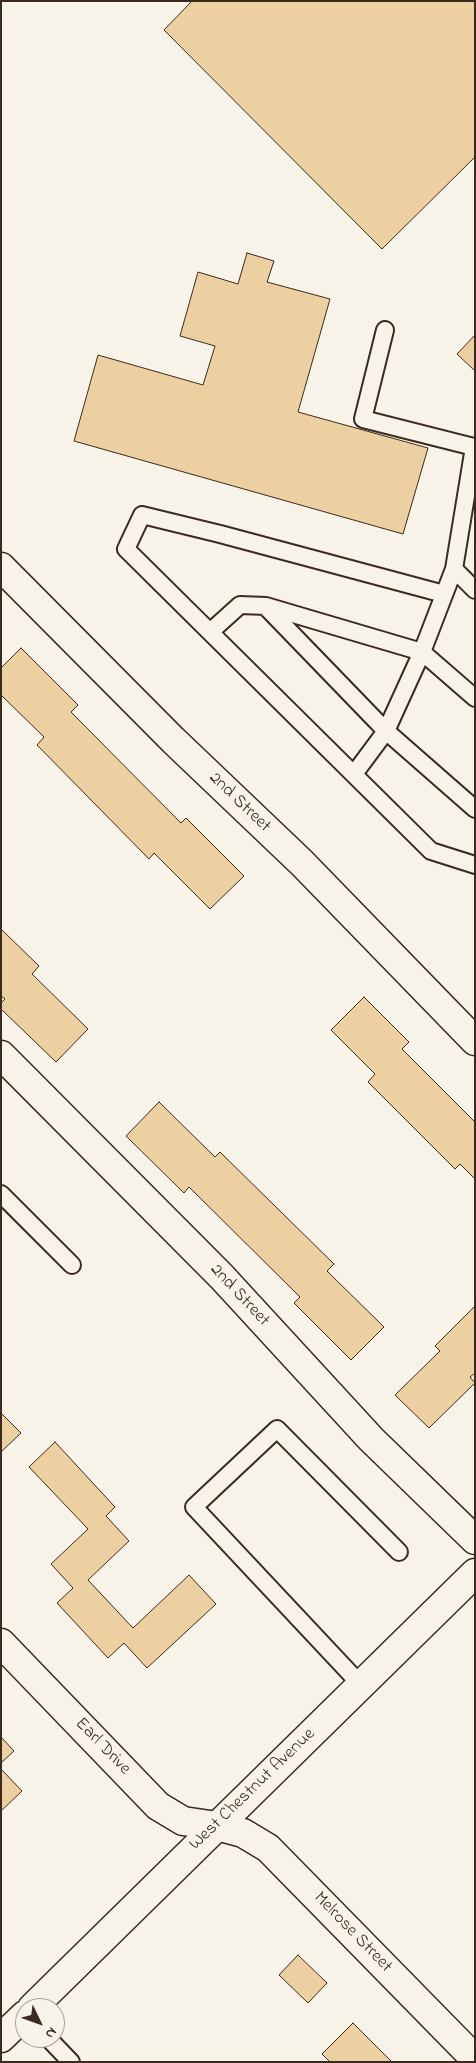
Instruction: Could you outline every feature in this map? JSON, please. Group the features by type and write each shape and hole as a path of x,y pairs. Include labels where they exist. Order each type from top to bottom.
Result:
{"street":[{"name":"2nd Street","path":"1,567 173,740 302,863 475,1041"},
{"name":"2nd Street","path":"1,1055 222,1277 371,1439 475,1540"},
{"name":"West Chestnut Avenue","path":"42,1998 475,1573"},
{"name":"Earl Drive","path":"1,1643 158,1806 183,1820 217,1826"},
{"name":"Melrose Street","path":"217,1826 243,1833 268,1848 475,2059"},
{"path":"1,2038 15,2025"}],"lane":[{"path":"354,774 386,731 422,652 454,569 474,446 363,419 386,330"},
{"path":"444,594 142,514 126,549 431,851 475,865"},
{"path":"454,569 475,590"},
{"path":"210,632 240,605 266,606 422,652 475,698"},
{"path":"266,606 386,731 475,809"},
{"path":"1,1194 72,1266"},
{"path":"361,1685 194,1507 277,1429 399,1552"},
{"path":"58,2048 71,2062"}],"building":[{"path":"192,1 475,1 475,157 382,249 164,30"},
{"path":"247,253 274,261 267,282 330,299 298,412 428,448 403,534 74,441 98,355 203,385 215,346 180,336 198,272 238,284"},
{"path":"475,335 475,371 457,354"},
{"path":"21,648 78,705 71,712 181,823 186,818 244,876 210,909 154,853 149,859 37,745 44,737 1,695 1,668"},
{"path":"1,929 39,966 32,974 88,1029 56,1062 1,1009 1,1003 5,999 1,996"},
{"path":"364,997 409,1042 402,1049 475,1122 475,1179 460,1164 455,1169 368,1082 375,1074 331,1030"},
{"path":"159,1102 215,1157 220,1152 334,1264 327,1271 384,1327 351,1360 294,1303 300,1297 189,1187 184,1193 126,1136"},
{"path":"475,1306 475,1373 470,1377 475,1383 429,1428 395,1395 440,1351 435,1346"},
{"path":"1,1413 21,1433 1,1452"},
{"path":"55,1442 115,1507 106,1516 129,1541 88,1580 133,1628 189,1575 216,1604 147,1668 124,1643 108,1658 57,1603 73,1588 51,1564 88,1529 29,1467"},
{"path":"1,1737 14,1751 1,1763"},
{"path":"1,1769 22,1791 1,1811"},
{"path":"298,1955 327,1983 308,2003 279,1975"},
{"path":"353,2023 392,2062 330,2062 322,2054"}]}
